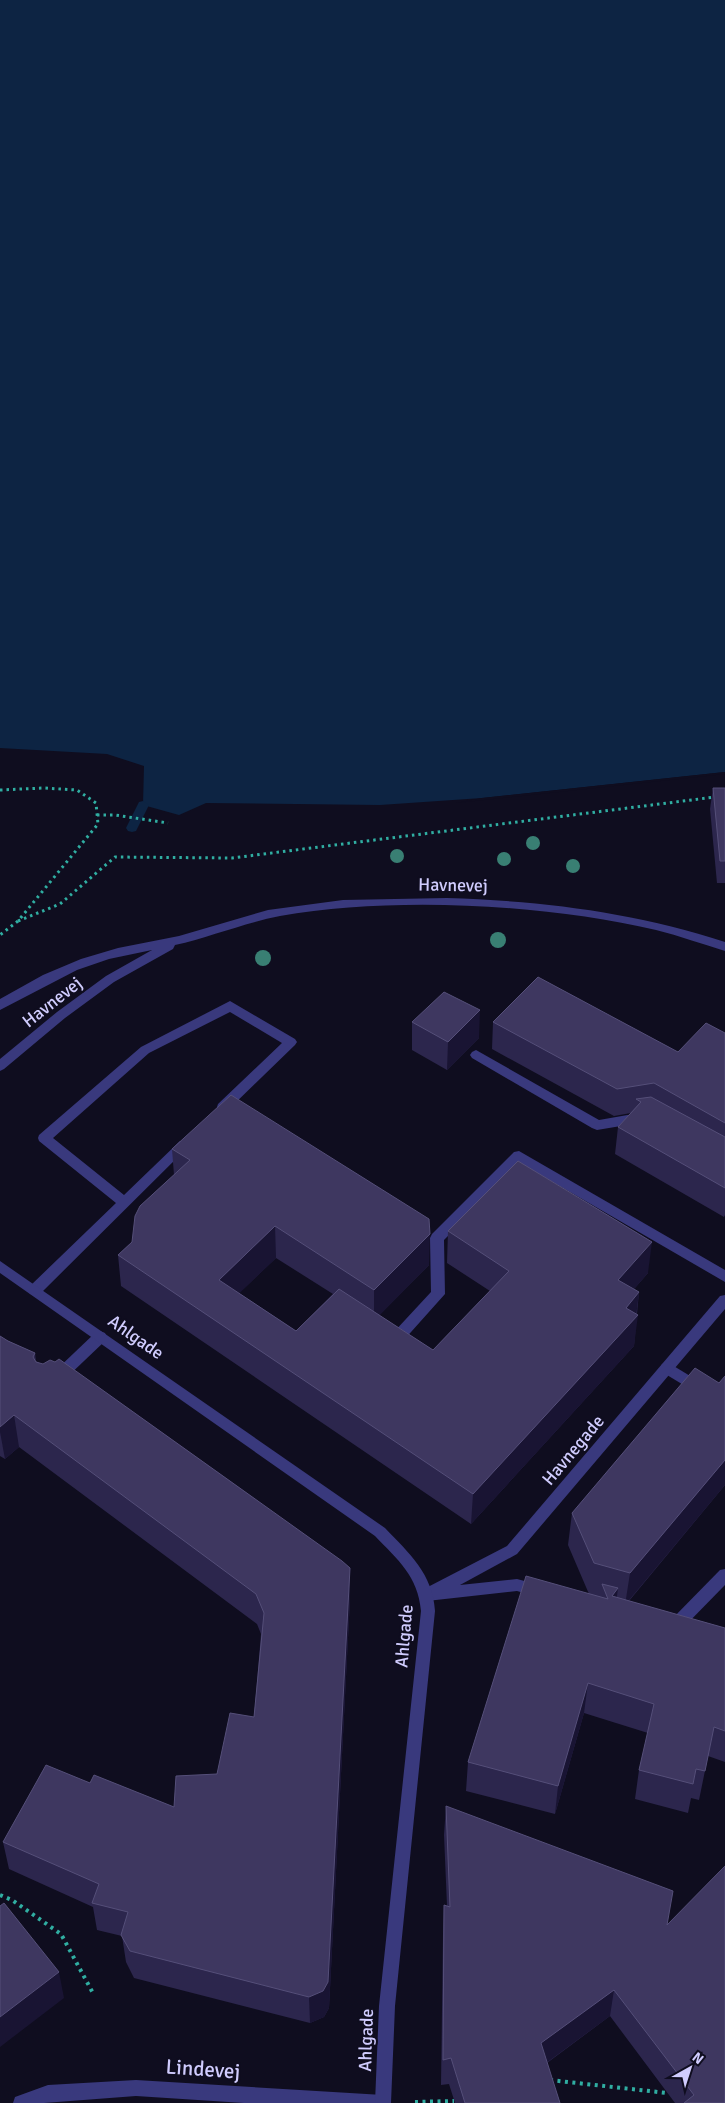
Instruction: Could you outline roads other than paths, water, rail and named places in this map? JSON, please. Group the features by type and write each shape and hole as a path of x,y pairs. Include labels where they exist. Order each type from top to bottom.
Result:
{"street":[{"name":"Havnevej","path":"0,1005 70,967 100,957 180,940 228,924 279,912 390,901 503,903 603,915 705,939 725,946"},
{"name":"Havnevej","path":"0,1066 61,1014 110,979 180,940"},
{"path":"125,1203 44,1138 145,1050 230,1006 291,1042 214,1116"},
{"path":"476,1055 597,1125 650,1116"},
{"path":"35,1290 194,1136"},
{"path":"398,1337 438,1294 437,1238 518,1156 725,1277"},
{"name":"Ahlgade","path":"0,1266 380,1532 407,1560 427,1594 428,1611 386,2006 383,2103"},
{"name":"Havnegade","path":"427,1594 512,1550 725,1300"},
{"path":"47,1388 100,1337"},
{"path":"667,1368 725,1404"},
{"path":"675,1626 725,1575"},
{"path":"427,1594 516,1585 554,1595"},
{"path":"656,1622 692,1632"},
{"name":"Lindevej","path":"21,2103 48,2093 136,2088 383,2103"}],"water":[{"path":"0,0 725,0 725,772 482,798 380,805 206,803 179,815 143,805 144,766 107,754 0,748"}],"waterway":[{"path":"132,828 143,805"}]}
